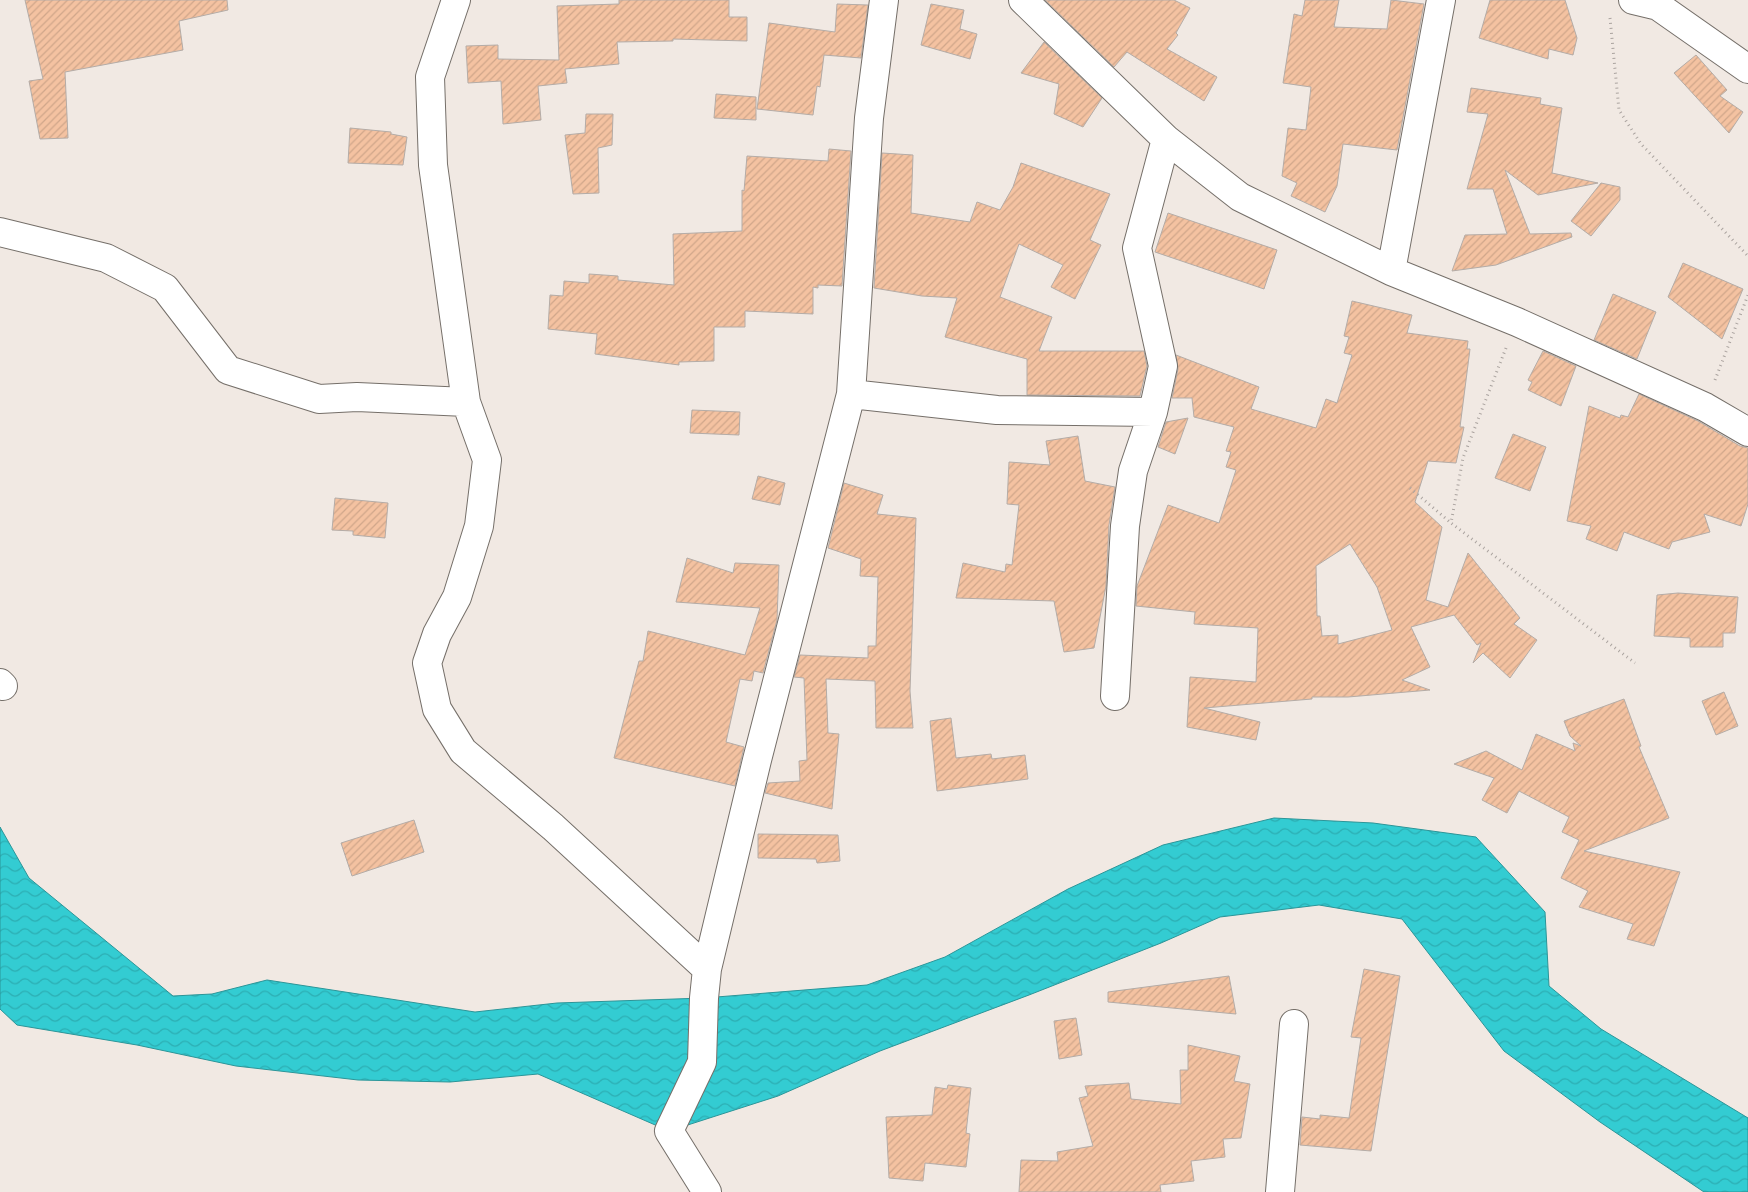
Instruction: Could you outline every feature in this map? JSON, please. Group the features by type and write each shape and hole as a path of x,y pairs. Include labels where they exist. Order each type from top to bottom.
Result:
{"street":[{"path":"456,0 430,77 433,165 466,402 487,460 480,526 457,597 437,634 427,663 437,709 463,751 553,826 707,969"},
{"path":"706,1192 669,1131 702,1062 707,969 757,760 851,394 869,118 884,0"},
{"path":"1024,0 1166,139 1240,197 1391,271 1517,322 1704,407 1748,432"},
{"path":"1391,271 1441,0"},
{"path":"1621,5 1658,6 1748,69"},
{"path":"1115,696 1125,526 1133,471 1153,412 1163,366 1137,248 1166,139"},
{"path":"0,232 106,258 165,288 228,370 318,399 357,397 466,402"},
{"path":"851,394 997,410 1153,412"},
{"path":"1280,1192 1294,1024"}],"path":[{"path":"1621,5 1618,110 1641,144 1748,256"},
{"path":"1704,407 1748,295"},
{"path":"1451,524 1463,458 1517,322"},
{"path":"1410,488 1451,524 1635,663"}],"water":[{"path":"1274,818 1373,823 1476,837 1545,912 1549,986 1601,1029 1748,1118 1748,1192 1704,1192 1600,1122 1504,1051 1402,919 1319,905 1220,917 1161,943 880,1051 778,1096 669,1131 538,1074 450,1082 358,1080 236,1066 137,1045 17,1025 0,1009 0,827 29,878 173,996 212,994 267,980 475,1012 557,1003 704,998 867,985 945,957 1068,889 1163,845"}],"building":[{"path":"25,0 227,0 228,10 179,21 183,50 65,72 68,138 40,139 29,81 43,79"},
{"path":"619,0 729,0 729,17 747,17 747,41 673,39 673,41 617,42 619,64 565,69 567,83 538,86 541,120 503,124 501,81 468,83 466,46 498,45 498,59 559,60 557,6 619,4"},
{"path":"1045,0 1174,0 1190,8 1176,33 1178,35 1167,49 1217,77 1204,101 1127,52 1114,67"},
{"path":"1305,0 1339,0 1334,27 1387,29 1391,0 1424,4 1397,150 1343,144 1337,186 1325,212 1291,196 1297,183 1282,176 1288,128 1306,130 1311,87 1283,83 1294,14 1302,16"},
{"path":"1490,0 1565,0 1577,38 1573,55 1549,49 1548,59 1479,38"},
{"path":"837,4 868,5 861,58 824,55 820,87 817,86 813,115 757,109 769,23 835,32"},
{"path":"931,4 964,10 960,29 977,34 970,59 921,45"},
{"path":"1044,42 1102,98 1083,127 1054,114 1059,84 1021,73"},
{"path":"1696,55 1727,90 1720,96 1743,112 1729,133 1674,73"},
{"path":"1471,88 1541,98 1540,104 1562,108 1552,173 1598,183 1538,195 1505,170 1530,234 1571,233 1572,237 1496,265 1452,271 1465,235 1507,234 1493,189 1467,189 1488,114 1467,112"},
{"path":"716,94 756,97 756,120 714,118"},
{"path":"586,114 613,114 612,145 598,148 599,193 573,194 565,135 585,133"},
{"path":"350,128 391,132 391,134 407,137 403,165 348,163"},
{"path":"829,149 851,151 842,286 818,285 818,288 813,287 813,314 745,311 745,327 714,327 714,361 679,362 679,365 595,354 597,334 548,329 550,295 563,296 564,281 589,283 589,274 618,276 618,280 674,285 673,234 742,231 742,190 744,191 747,156 828,161"},
{"path":"882,153 913,155 911,213 970,222 977,202 1000,210 1013,187 1021,163 1110,194 1090,240 1101,245 1075,299 1051,287 1063,265 1019,244 1000,297 1052,317 1039,351 1144,351 1147,366 1140,396 1027,395 1027,359 945,337 957,298 922,296 874,288"},
{"path":"1601,183 1620,187 1620,200 1591,236 1571,221"},
{"path":"1168,213 1277,250 1264,289 1155,252"},
{"path":"1683,263 1743,289 1722,339 1668,297"},
{"path":"1613,294 1656,312 1637,359 1594,340"},
{"path":"1352,301 1412,315 1407,333 1468,341 1467,349 1470,349 1460,427 1464,427 1456,463 1428,461 1415,502 1442,527 1426,600 1448,607 1468,553 1520,618 1514,624 1537,640 1510,678 1483,653 1473,663 1481,643 1477,645 1454,615 1411,627 1430,667 1402,680 1430,690 1348,697 1312,697 1312,699 1204,708 1260,722 1256,740 1187,727 1190,677 1256,682 1258,628 1194,624 1195,612 1136,606 1137,586 1168,505 1219,523 1236,470 1226,467 1231,452 1226,451 1234,427 1194,417 1192,398 1172,398 1178,369 1176,355 1259,387 1251,409 1316,428 1326,399 1337,403 1352,355 1344,353 1349,337 1344,336","holes":["1350,544 1377,587 1392,630 1338,644 1338,635 1322,636 1320,616 1317,616 1316,566"]},
{"path":"1543,351 1576,366 1561,406 1528,390 1532,382 1528,380"},
{"path":"1639,394 1698,421 1740,446 1748,448 1748,504 1741,526 1704,514 1710,532 1672,542 1669,549 1624,532 1617,551 1586,539 1591,526 1567,521 1589,406 1620,418 1621,415 1628,417"},
{"path":"692,410 740,412 739,435 690,433"},
{"path":"1188,418 1175,454 1158,447 1166,422"},
{"path":"1513,434 1546,447 1530,491 1495,478"},
{"path":"1078,436 1085,481 1115,487 1109,525 1106,586 1094,648 1064,652 1054,601 956,598 963,563 1005,572 1006,564 1012,565 1019,505 1007,504 1009,462 1050,465 1046,441"},
{"path":"758,476 785,483 780,505 752,499"},
{"path":"844,483 883,495 877,514 916,518 910,691 913,728 876,728 875,681 826,679 828,733 839,734 832,809 765,793 768,783 800,781 799,761 807,760 804,678 794,677 800,655 868,658 868,646 876,646 878,577 860,576 861,559 828,548"},
{"path":"335,498 388,503 385,538 353,535 353,531 332,530"},
{"path":"687,558 733,573 735,563 779,565 777,620 763,673 754,671 752,681 740,679 726,742 744,747 735,786 614,758 639,661 643,661 648,631 745,655 760,608 676,602"},
{"path":"1678,593 1738,597 1735,633 1723,633 1723,647 1690,647 1690,638 1654,636 1657,595"},
{"path":"1724,692 1738,726 1716,735 1702,701"},
{"path":"1624,699 1641,746 1639,747 1669,818 1584,851 1680,872 1654,946 1627,939 1633,924 1579,907 1588,891 1561,878 1579,840 1562,832 1569,817 1519,791 1507,813 1482,800 1494,778 1454,764 1486,751 1522,770 1536,734 1575,751 1573,743 1581,746 1570,736 1564,721"},
{"path":"951,718 956,758 991,754 992,759 1025,755 1028,779 937,791 930,721"},
{"path":"414,820 424,852 352,876 341,843"},
{"path":"758,834 838,835 840,861 817,863 816,859 758,858"},
{"path":"1364,969 1400,976 1371,1151 1300,1145 1302,1117 1320,1119 1320,1115 1349,1118 1361,1038 1351,1037"},
{"path":"1229,976 1236,1014 1108,1002 1108,992"},
{"path":"1076,1018 1082,1055 1059,1059 1054,1021"},
{"path":"1188,1045 1240,1056 1234,1081 1250,1084 1241,1138 1223,1139 1225,1157 1191,1161 1194,1181 1160,1185 1161,1192 1019,1192 1021,1160 1058,1161 1057,1152 1093,1146 1079,1098 1088,1096 1085,1086 1129,1083 1131,1099 1181,1104 1180,1070 1188,1070"},
{"path":"948,1085 971,1088 966,1133 970,1134 966,1167 925,1163 923,1181 889,1178 886,1117 932,1115 935,1087 947,1089"}]}
